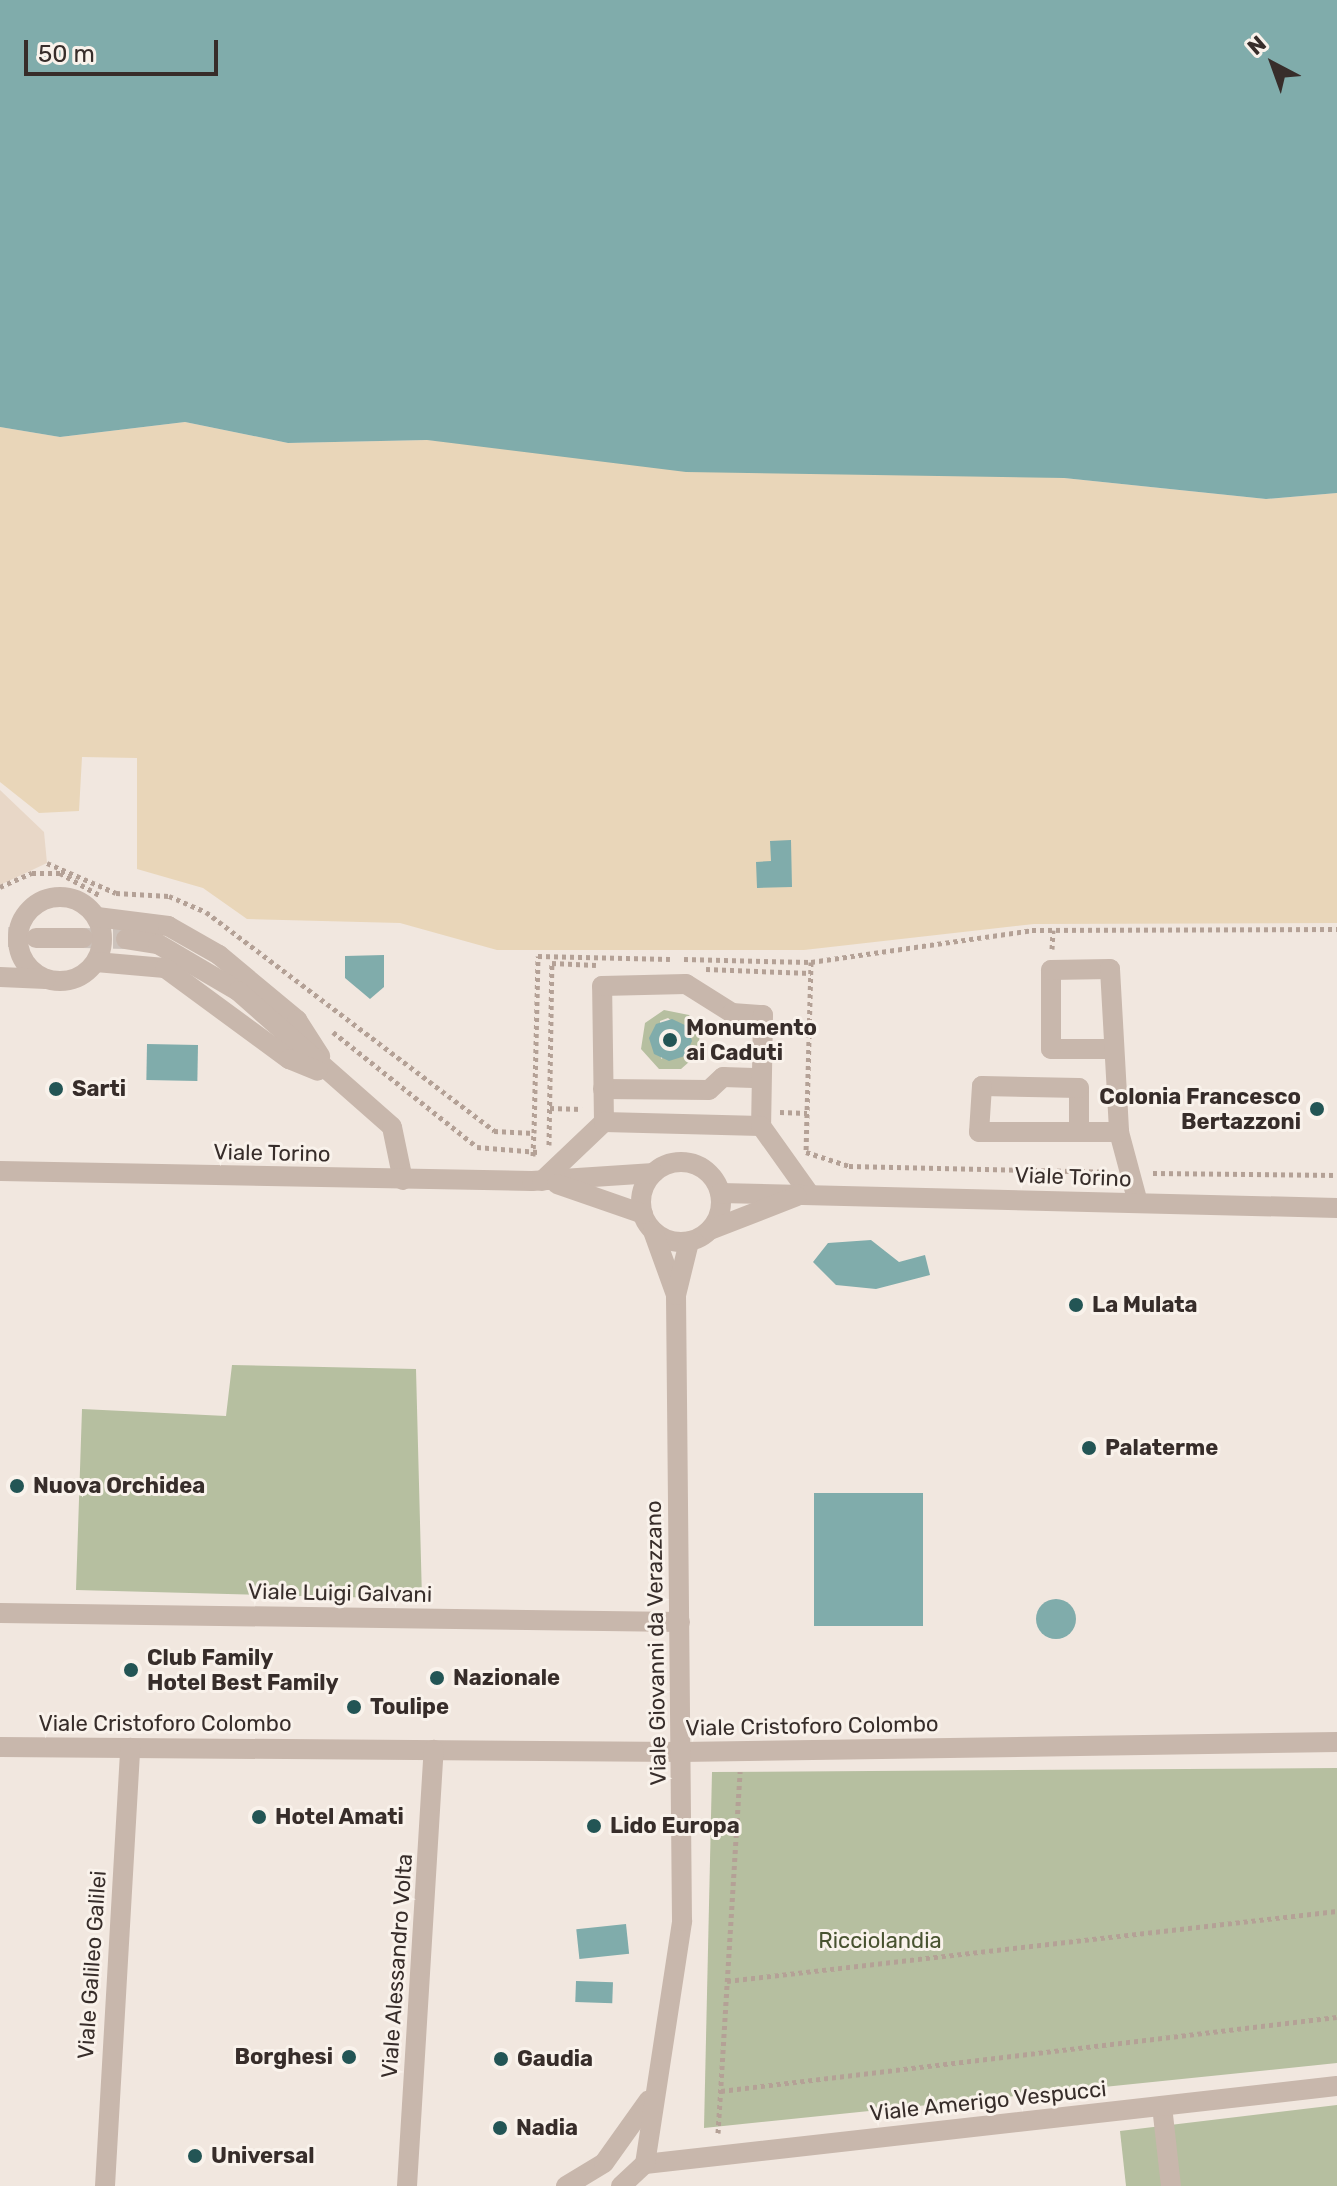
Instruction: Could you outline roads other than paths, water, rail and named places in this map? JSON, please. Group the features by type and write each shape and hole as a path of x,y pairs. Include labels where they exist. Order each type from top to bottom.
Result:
{"street":[{"path":"46,979 19,950 27,912 63,897 97,917 168,926 219,955 297,1020 333,1077"},
{"path":"0,977 74,979 96,962 102,939 97,917"},
{"path":"36,938 83,938"},
{"path":"126,939 196,962 392,1127 403,1180"},
{"path":"96,962 165,968 289,1059 333,1077"},
{"path":"1112,1049 1051,1049 1051,970 1110,969 1112,1049 1119,1132 1133,1172 1138,1203"},
{"path":"604,1122 602,986 686,984 732,1013 763,1015 761,1126 808,1192"},
{"path":"603,1089 709,1090 723,1077 761,1078"},
{"path":"1079,1132 1079,1088 982,1086 979,1132 1079,1132 1119,1132"},
{"path":"542,1181 604,1122 761,1126"},
{"path":"679,1163 697,1166 720,1193 710,1230 689,1242 648,1222 645,1188 654,1173 679,1163"},
{"name":"Viale Torino","path":"0,1171 542,1181 654,1173"},
{"name":"Viale Torino","path":"542,1181 648,1222"},
{"name":"Viale Torino","path":"710,1230 808,1192"},
{"name":"Viale Torino","path":"720,1193 808,1192 1337,1208"},
{"name":"Viale Giovanni da Verazzano","path":"648,1222 676,1295"},
{"name":"Viale Giovanni da Verazzano","path":"645,2164 682,1921 676,1295 689,1242"},
{"name":"Viale Luigi Galvani","path":"0,1613 680,1622"},
{"name":"Viale Cristoforo Colombo","path":"0,1747 681,1752 1337,1742"},
{"name":"Viale Galileo Galilei","path":"105,2186 130,1748"},
{"name":"Viale Alessandro Volta","path":"407,2186 434,1750"},
{"name":"Viale Giovanni da Verazzano","path":"566,2186 604,2163 657,2086"},
{"name":"Viale Amerigo Vespucci","path":"645,2164 1337,2086"},
{"path":"1162,2106 1171,2186"},
{"path":"621,2186 645,2164"}],"water":[{"path":"0,0 1337,0 1337,493 1266,499 1064,478 686,472 427,440 288,443 185,422 60,437 0,427"},
{"path":"791,840 792,887 757,888 756,862 771,861 770,841"},
{"path":"384,955 384,987 370,999 345,978 345,956"},
{"path":"672,1019 687,1026 692,1041 685,1056 669,1061 654,1054 649,1038 656,1024"},
{"path":"147,1044 198,1045 197,1081 146,1080"},
{"path":"871,1240 899,1262 925,1255 930,1275 876,1289 836,1285 813,1262 828,1243"},
{"path":"814,1493 923,1493 923,1626 814,1626"},
{"path":"1056,1599 1070,1605 1076,1619 1070,1633 1056,1639 1042,1633 1036,1619 1042,1605"},
{"path":"626,1924 629,1954 579,1959 576,1929"},
{"path":"576,1981 613,1982 612,2003 575,2002"}],"tunnel":[{"path":"8,937 36,938"},
{"path":"83,938 126,939"}],"place":[{"name":"Monumento ai Caduti","path":"670,1040"},
{"name":"Sarti","path":"56,1089"},
{"name":"Colonia Francesco Bertazzoni","path":"1317,1109"},
{"name":"La Mulata","path":"1076,1305"},
{"name":"Palaterme","path":"1089,1448"},
{"name":"Nuova Orchidea","path":"17,1486"},
{"name":"Club Family Hotel Best Family","path":"131,1670"},
{"name":"Nazionale","path":"437,1678"},
{"name":"Toulipe","path":"354,1707"},
{"name":"Hotel Amati","path":"259,1817"},
{"name":"Lido Europa","path":"594,1826"},
{"name":"Borghesi","path":"349,2057"},
{"name":"Gaudia","path":"501,2059"},
{"name":"Nadia","path":"500,2128"},
{"name":"Universal","path":"195,2156"}],"park label":[{"name":"Ricciolandia","path":"880,1941"}]}
